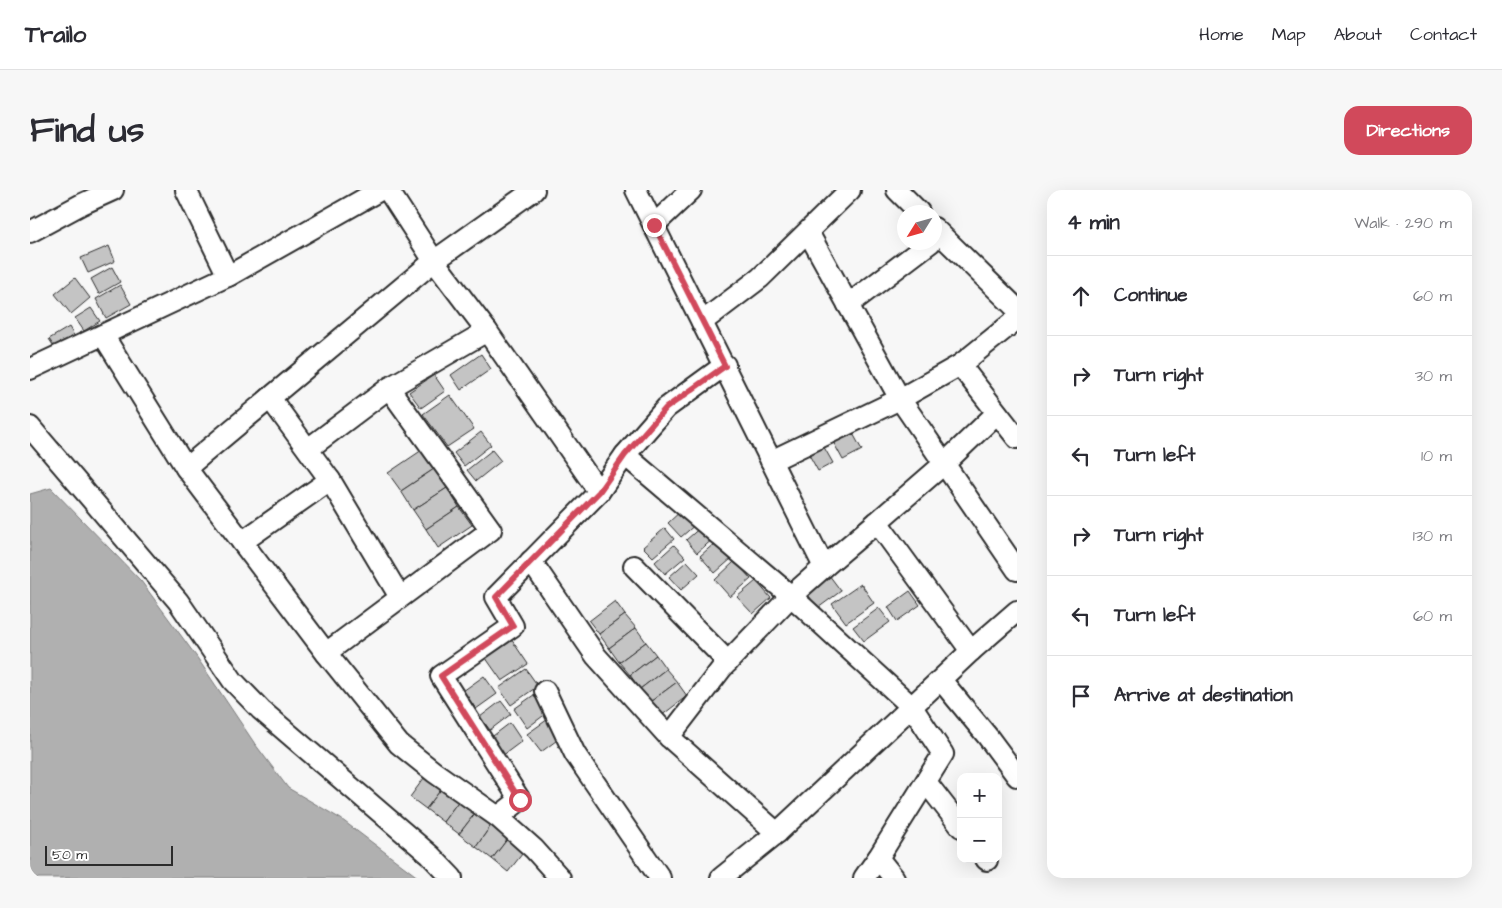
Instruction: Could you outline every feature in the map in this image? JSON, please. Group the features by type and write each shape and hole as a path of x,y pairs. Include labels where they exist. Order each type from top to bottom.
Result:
{"street":[{"path":"30,232 82,204 113,190"},
{"path":"186,190 228,276"},
{"path":"30,369 228,276 380,190"},
{"path":"388,190 434,261 487,331 599,492"},
{"path":"636,190 824,567"},
{"path":"654,225 692,190"},
{"path":"702,322 760,278 850,190"},
{"path":"897,190 912,205"},
{"path":"186,468 434,261 524,193"},
{"path":"808,232 900,399 1017,570"},
{"path":"942,242 1017,309"},
{"path":"848,305 917,250"},
{"path":"771,461 900,399 960,365 1017,318"},
{"path":"308,449 389,388 487,331"},
{"path":"103,335 186,468 326,653 399,744 434,772 498,817 534,849 560,878"},
{"path":"960,365 1017,438"},
{"path":"498,817 520,800 441,676 513,626 496,597 599,492 625,455 666,408 725,366"},
{"path":"326,653 491,530 389,388"},
{"path":"270,398 330,480 400,597"},
{"path":"669,737 728,662 791,596 945,463 997,412"},
{"path":"30,426 178,601 233,681 261,710 430,855 452,878"},
{"path":"625,455 791,596 912,707 943,754 864,878"},
{"path":"242,542 330,480"},
{"path":"877,522 971,651"},
{"path":"532,561 596,656 669,737 777,834"},
{"path":"634,566 728,662"},
{"path":"720,878 777,834 971,651 1017,611"},
{"path":"941,680 1017,776"},
{"path":"545,691 575,754 660,878"},
{"path":"926,782 957,822"},
{"path":"878,858 894,878"}],"shaded area":[{"path":"51,488 141,581 288,788 341,819 419,878 30,878 30,494"}],"building":[{"path":"109,246 115,261 88,273 81,258"},
{"path":"112,267 120,282 99,294 91,279"},
{"path":"75,278 90,298 71,314 55,294"},
{"path":"120,285 131,304 106,318 96,299"},
{"path":"91,308 100,321 84,331 75,318"},
{"path":"69,327 76,339 57,351 49,339"},
{"path":"481,354 491,369 461,390 451,375"},
{"path":"434,375 445,391 421,408 409,392"},
{"path":"450,395 474,429 447,447 423,414"},
{"path":"850,428 862,450 843,460 831,438"},
{"path":"481,432 491,445 464,466 454,453"},
{"path":"821,442 833,463 818,471 807,451"},
{"path":"422,450 434,469 401,491 388,473"},
{"path":"492,450 501,461 476,481 467,470"},
{"path":"434,469 447,488 413,510 401,491"},
{"path":"447,488 459,507 426,529 413,510"},
{"path":"459,507 472,525 438,548 426,529"},
{"path":"683,509 696,524 681,537 668,523"},
{"path":"702,526 714,538 697,553 686,540"},
{"path":"665,528 674,539 653,557 643,547"},
{"path":"716,542 731,559 715,573 700,556"},
{"path":"674,545 685,557 665,574 655,562"},
{"path":"687,561 699,574 681,590 669,577"},
{"path":"735,561 751,579 730,597 715,580"},
{"path":"826,571 841,591 818,608 803,588"},
{"path":"756,581 771,598 753,614 737,597"},
{"path":"861,584 874,603 846,623 832,604"},
{"path":"910,591 920,605 897,621 888,607"},
{"path":"615,601 625,615 599,634 589,621"},
{"path":"879,608 890,622 864,641 853,627"},
{"path":"625,615 636,628 609,648 599,634"},
{"path":"636,628 646,642 619,662 609,648"},
{"path":"509,636 528,664 502,681 483,654"},
{"path":"646,642 656,655 630,675 619,662"},
{"path":"656,655 666,669 640,689 630,675"},
{"path":"526,669 538,686 511,705 499,688"},
{"path":"666,669 677,682 650,702 640,689"},
{"path":"484,676 497,694 476,709 463,691"},
{"path":"677,682 687,696 661,716 650,702"},
{"path":"538,692 551,710 527,728 514,709"},
{"path":"501,701 511,714 490,730 480,717"},
{"path":"551,717 564,735 541,752 527,734"},
{"path":"510,723 522,741 502,756 489,739"},
{"path":"427,774 443,787 426,809 410,797"},
{"path":"443,787 460,799 443,822 426,809"},
{"path":"460,799 476,812 459,834 443,822"},
{"path":"476,812 492,824 476,847 459,834"},
{"path":"492,824 509,837 492,859 476,847"},
{"path":"509,837 526,849 508,872 492,859"}],"route":[{"path":"520,800 441,676 513,626 496,597 599,492 625,455 666,408 725,366 654,225"}]}
